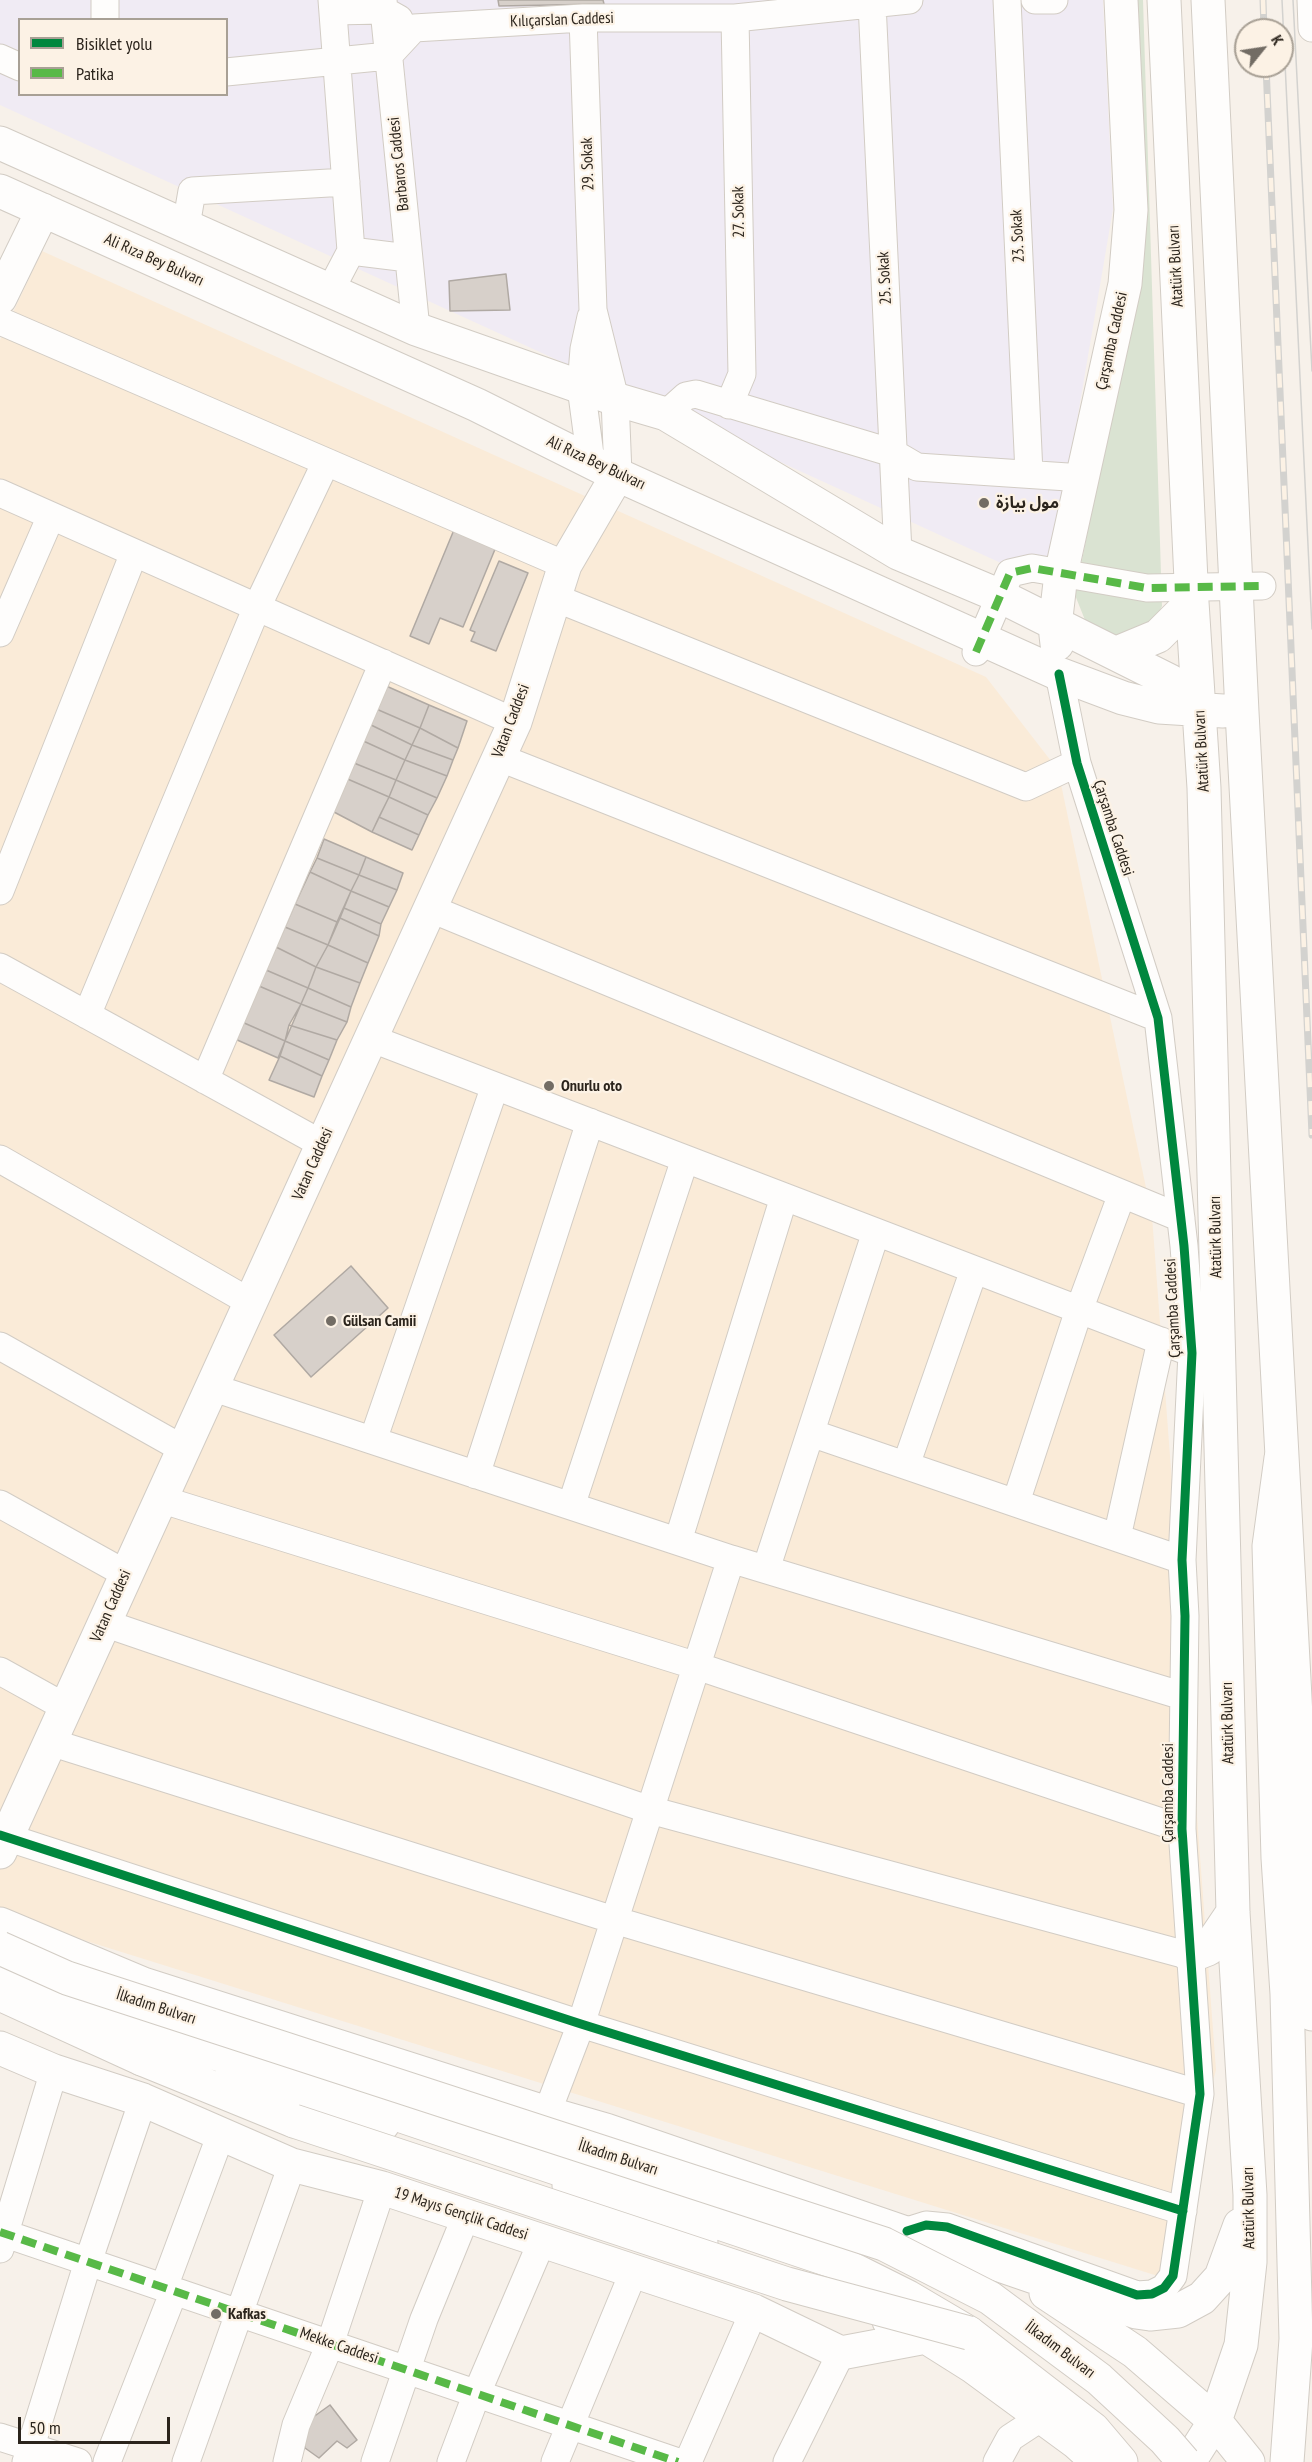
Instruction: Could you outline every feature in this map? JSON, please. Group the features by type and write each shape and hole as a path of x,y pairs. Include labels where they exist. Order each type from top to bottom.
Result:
{"main road":[{"name":"Çarşamba Caddesi","path":"1059,674 1055,626 1061,574 1125,284 1131,210 1121,0"},
{"name":"Atatürk Bulvarı","path":"1164,0 1191,594 1204,788 1233,1912 1250,2195 1250,2262 1241,2345 1215,2421 1187,2462"},
{"path":"1208,0 1249,586 1242,712 1312,2014"},
{"path":"0,143 416,329 615,399 666,414 898,553 1000,596 1055,626 1117,653 1170,681 1200,709"},
{"name":"Ali Rıza Bey Bulvarı","path":"0,191 477,405 604,468 979,645 1141,703 1159,707 1242,712"},
{"path":"0,298 43,210"},
{"name":"Vatan Caddesi","path":"2,1842 50,1742 514,722 553,597 604,468"},
{"path":"1117,653 1158,636 1191,594"},
{"path":"1281,1458 1269,1546 1278,1858 1287,1994 1296,2339 1287,2462"},
{"path":"1190,1956 1208,1949 1233,1912"},
{"name":"İlkadım Bulvarı","path":"2,1937 547,2114 606,2130 1003,2265"},
{"name":"İlkadım Bulvarı","path":"2,1937 67,1978 884,2244 990,2298 1099,2379 1187,2462"},
{"name":"İlkadım Bulvarı","path":"0,1972 69,2004 844,2265 908,2297 969,2333 1093,2429 1121,2462"},
{"path":"0,1994 142,2059 294,2121 788,2284 969,2333"},
{"name":"19 Mayıs Gençlik Caddesi","path":"0,2048 54,2071 143,2100 292,2165 382,2188 754,2311 841,2353"},
{"path":"142,2059 492,2154 926,2337 972,2366 1042,2417 1098,2462"},
{"path":"1003,2265 1136,2312 1150,2314 1178,2311 1202,2298 1221,2277 1250,2195"},
{"path":"1003,2265 1135,2352 1215,2421 1248,2462"},
{"path":"841,2353 926,2337"}],"street":[{"path":"105,0 105,18"},
{"name":"Kılıçarslan Caddesi","path":"414,28 583,18 735,18 909,0"},
{"name":"23. Sokak","path":"1007,0 1029,473"},
{"path":"1035,0 1054,0"},
{"path":"1311,0 1312,28"},
{"name":"25. Sokak","path":"872,3 898,553"},
{"path":"228,72 337,61 388,56 414,28 383,5 333,6 337,61 346,182 351,251 330,291"},
{"name":"Barbaros Caddesi","path":"383,5 416,329"},
{"name":"29. Sokak","path":"583,18 593,310"},
{"name":"27. Sokak","path":"729,405 742,374 735,18"},
{"path":"0,58 18,66"},
{"path":"186,226 192,191 346,182"},
{"path":"351,251 408,258"},
{"path":"593,310 584,349 581,387 604,468"},
{"path":"593,310 615,399 604,468"},
{"path":"0,321 326,462 570,556"},
{"path":"666,414 686,396 696,394 893,453 917,467 1083,478"},
{"path":"87,1015 257,607 326,462"},
{"path":"0,493 514,722"},
{"path":"0,633 51,516"},
{"path":"0,891 134,553"},
{"path":"979,645 1010,573 1032,568 1191,594 1249,586"},
{"path":"553,597 1026,787 1077,763"},
{"path":"205,1080 383,663"},
{"name":"Çarşamba Caddesi","path":"907,2231 926,2225 947,2227 1100,2283 1137,2295 1152,2294 1164,2288 1173,2276 1200,2094 1182,1829 1185,1616 1182,1560 1192,1353 1181,1218 1158,1017 1077,763 1059,674"},
{"path":"498,757 1158,1017"},
{"path":"429,908 1181,1218"},
{"path":"0,967 322,1144"},
{"path":"370,1038 1192,1353"},
{"path":"373,1440 495,1086"},
{"path":"476,1474 590,1122"},
{"path":"0,1159 250,1302"},
{"path":"571,1506 685,1159"},
{"path":"1016,1503 1078,1310 1122,1194"},
{"path":"678,1541 784,1197"},
{"path":"766,1569 876,1232"},
{"path":"906,1465 974,1269"},
{"path":"1117,1537 1161,1341"},
{"path":"0,1346 183,1449"},
{"path":"211,1387 731,1559 1183,1696"},
{"path":"811,1433 1182,1560"},
{"path":"160,1499 697,1666 1182,1829"},
{"path":"0,1504 126,1574"},
{"path":"547,2114 581,2024 731,1559"},
{"path":"104,1623 650,1810 1190,1956"},
{"path":"0,1671 65,1707"},
{"path":"50,1742 614,1920 1200,2094"},
{"path":"2,1842 1184,2211"},
{"path":"2,2239 54,2071"},
{"path":"28,2454 88,2262 143,2100"},
{"path":"107,2462 221,2134"},
{"path":"186,2462 237,2312 292,2165"},
{"path":"287,2462 296,2425 330,2344 382,2188"},
{"path":"375,2462 424,2319 466,2216"},
{"name":"Mekke Caddesi","path":"2,2239 88,2262 678,2462"},
{"path":"451,2462 477,2393 542,2241"},
{"path":"555,2462 634,2271"},
{"path":"688,2462 754,2311"},
{"path":"787,2462 841,2353"},
{"path":"997,2462 1010,2438 1042,2417"},
{"path":"0,2437 28,2454 78,2462"}],"shaded area":[{"path":"0,0 1103,0 1113,209 1049,585 0,105"},
{"path":"42,251 986,677 1058,770 1152,1216 1216,2070 1161,2277 0,1914 0,340"}],"green space":[{"path":"1132,0 1143,0 1162,606 1155,622 1120,637 1087,625 1075,595 1142,261"}],"building":[{"path":"498,0 603,0 604,4 499,6"},
{"path":"506,274 510,310 450,311 449,281"},
{"path":"456,525 498,542 463,627 440,618 429,644 410,636"},
{"path":"499,561 528,573 496,651 471,641 475,632 470,630"},
{"path":"384,685 429,705 420,728 374,708"},
{"path":"429,705 467,721 458,748 420,728"},
{"path":"374,708 420,728 412,745 367,723"},
{"path":"367,723 412,745 405,760 359,739"},
{"path":"420,728 458,748 453,760 412,745"},
{"path":"359,739 405,760 396,780 349,761"},
{"path":"412,745 453,760 447,776 405,760"},
{"path":"405,760 447,776 437,798 396,780"},
{"path":"349,761 396,780 389,797 343,777"},
{"path":"343,777 389,797 372,832 334,812"},
{"path":"396,780 437,798 428,815 389,797"},
{"path":"389,797 428,815 419,835 379,817"},
{"path":"379,817 419,835 412,850 372,832"},
{"path":"324,839 366,857 359,875 317,858"},
{"path":"366,857 403,873 397,890 359,875"},
{"path":"317,858 359,875 351,891 310,872"},
{"path":"310,872 351,891 337,922 295,904"},
{"path":"359,875 397,890 389,907 351,891"},
{"path":"351,891 389,907 381,924 344,908"},
{"path":"295,904 337,922 328,945 285,927"},
{"path":"344,908 381,924 379,936 340,918"},
{"path":"340,918 379,936 368,963 328,945"},
{"path":"285,927 328,945 316,967 276,947"},
{"path":"328,945 368,963 360,983 316,967"},
{"path":"276,947 316,967 308,988 266,970"},
{"path":"316,967 360,983 351,1007 308,988"},
{"path":"266,970 308,988 301,1004 259,986"},
{"path":"259,986 301,1004 285,1041 242,1022"},
{"path":"308,988 351,1007 347,1022 301,1004"},
{"path":"301,1004 347,1022 337,1040 289,1025"},
{"path":"242,1022 285,1041 278,1058 235,1039"},
{"path":"289,1025 337,1040 329,1060 285,1041"},
{"path":"285,1041 329,1060 322,1076 280,1056"},
{"path":"280,1056 322,1076 314,1097 269,1080"},
{"name":"Gülsan Camii","path":"351,1266 388,1308 311,1377 274,1335"},
{"path":"330,2405 357,2440 347,2448 337,2441 319,2458 305,2448 305,2423"}],"tram line":[{"path":"1282,0 1312,629"},
{"path":"1293,0 1312,371"}],"railway":[{"path":"1263,0 1264,18"},
{"path":"1267,78 1312,1135"}],"marked path":[{"path":"976,652 1010,573 1032,568 1147,588 1262,586"},
{"path":"0,2232 678,2462"}],"cycle path":[{"path":"907,2231 926,2225 947,2227 1137,2295 1152,2294 1164,2288 1173,2276 1200,2094 1182,1829 1185,1616 1182,1560 1192,1353 1184,1246 1158,1018 1077,763 1059,674"},
{"path":"0,1835 581,2024 1183,2211"}],"place":[{"name":"مول بيازة","path":"984,503"},
{"name":"Onurlu oto","path":"549,1086"},
{"name":"Gülsan Camii","path":"331,1321"},
{"name":"Kafkas","path":"216,2314"}]}
